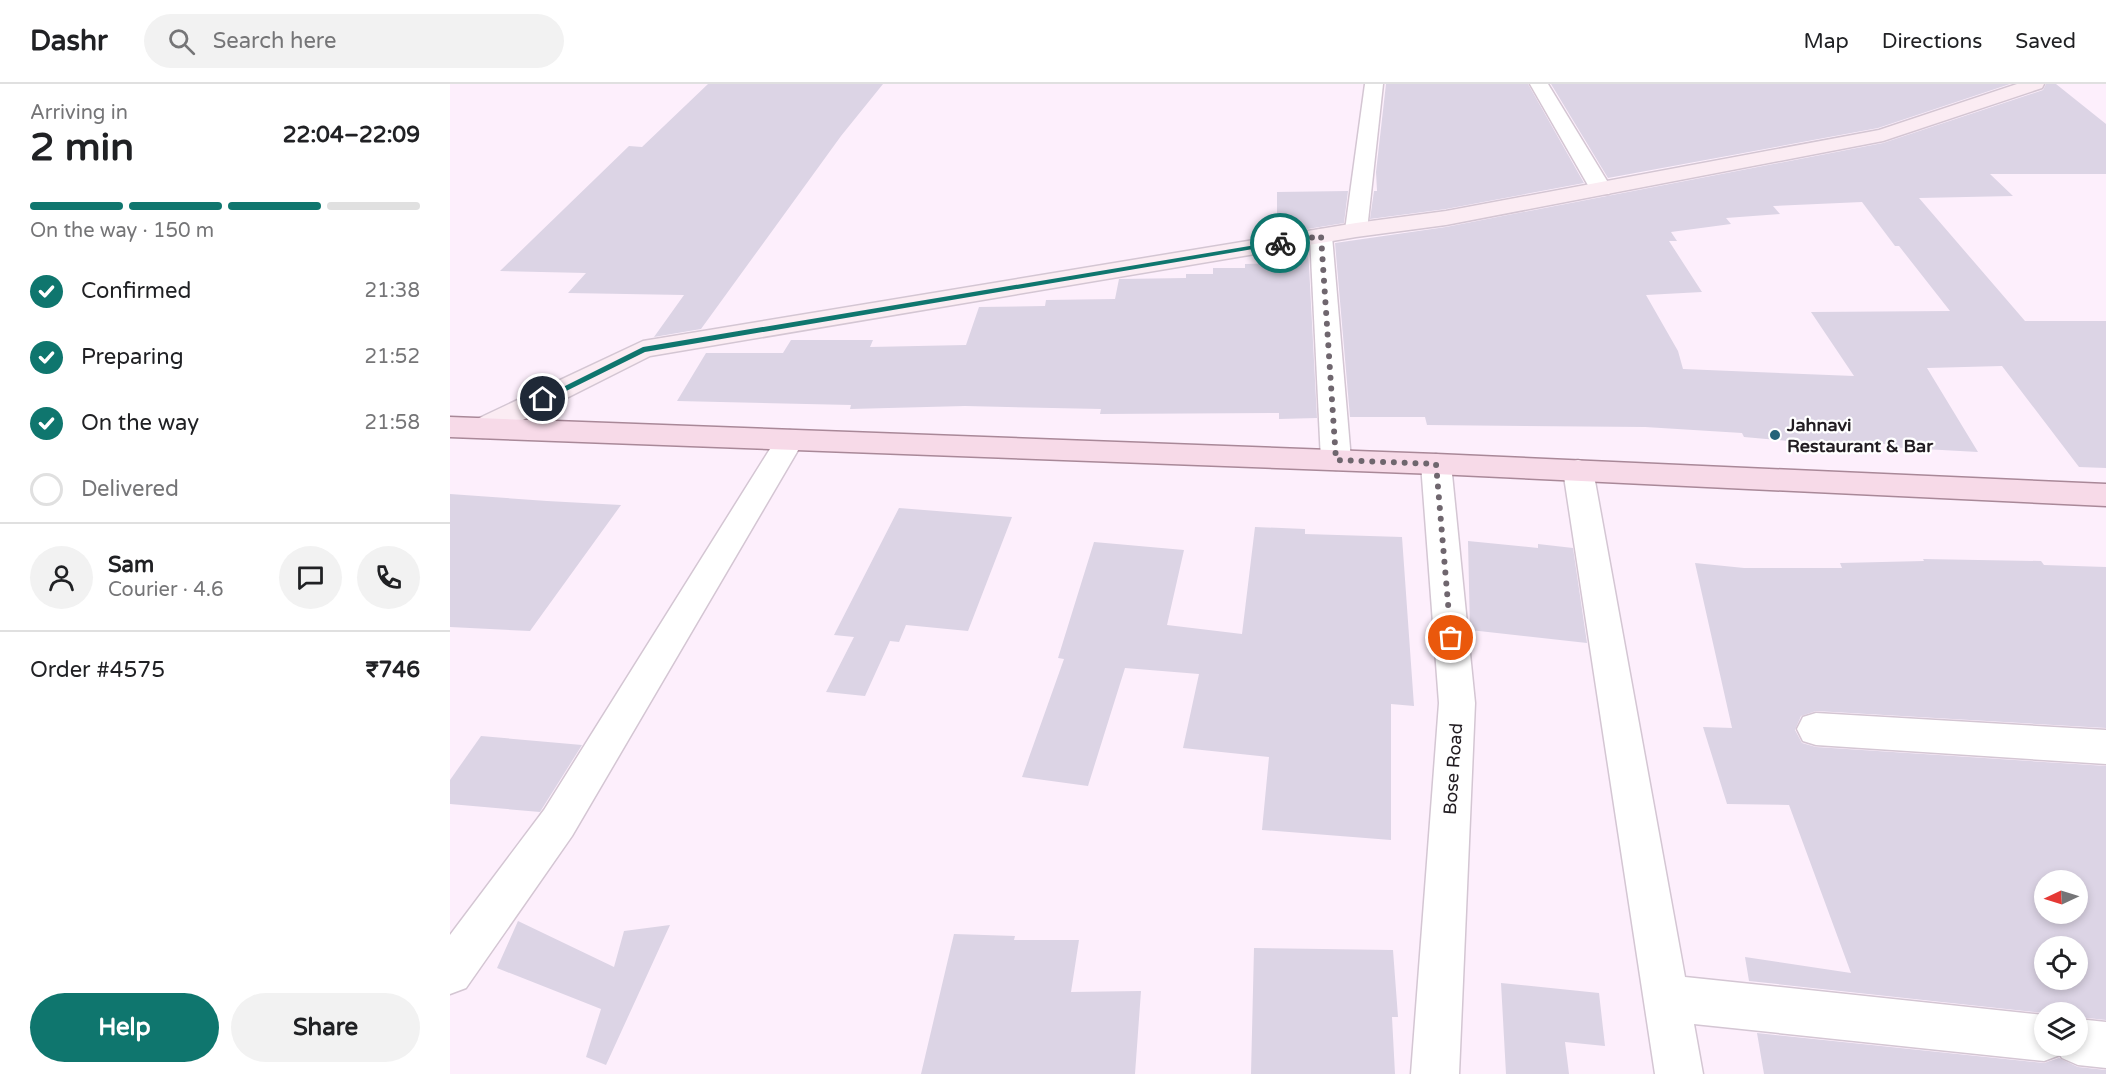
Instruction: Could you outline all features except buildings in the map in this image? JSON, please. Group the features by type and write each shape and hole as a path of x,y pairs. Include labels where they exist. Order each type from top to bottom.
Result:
{"main road":[{"path":"483,428 643,350 1356,230 1446,218 1602,189 1883,135 2036,84"},
{"path":"450,427 1436,464 2106,495"}],"street":[{"path":"1356,230 1374,84"},
{"path":"1539,84 1602,189"},
{"path":"1321,236 1336,460"},
{"path":"450,972 558,823 790,440"},
{"name":"Bose Road","path":"1435,1074 1457,703 1436,464"},
{"path":"1578,470 1679,1074"},
{"path":"1816,729 2106,747"},
{"path":"1666,998 2034,1037"},
{"path":"2088,1043 2106,1045"}],"way so far":[{"path":"1280,243 1321,236 1336,460 1436,464 1451,638"}],"place":[{"name":"Jahnavi Restaurant & Bar","path":"1775,435"}],"route":[{"path":"543,399 643,350 1280,243"}]}
